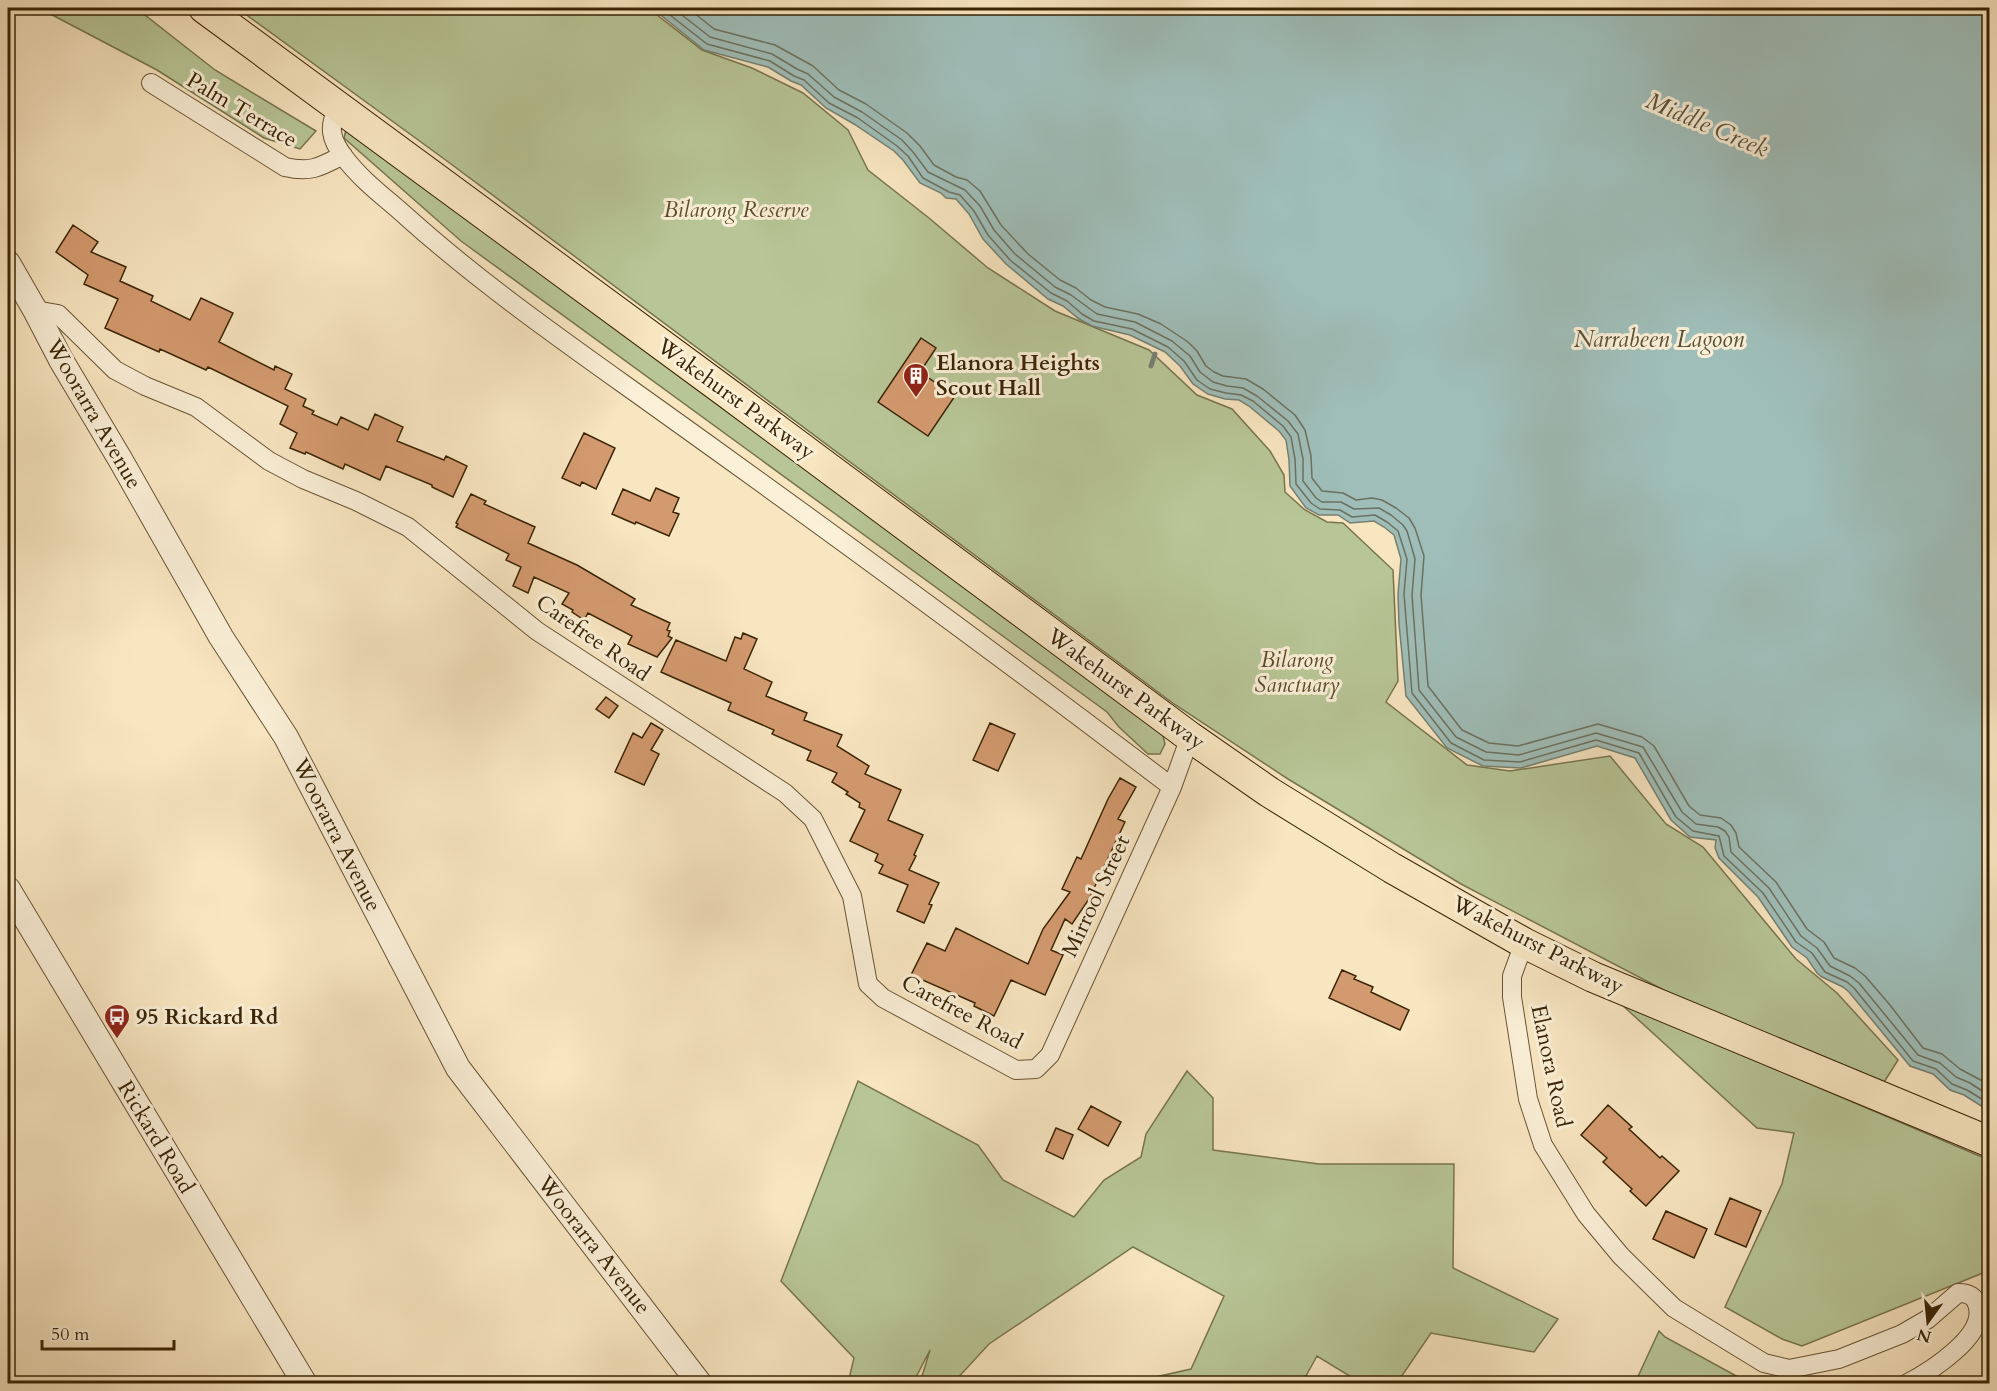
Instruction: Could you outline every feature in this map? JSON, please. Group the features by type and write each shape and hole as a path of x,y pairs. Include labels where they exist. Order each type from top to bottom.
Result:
{"main road":[{"name":"Wakehurst Parkway","path":"204,8 1190,737 1269,792 1392,868 1524,943 1603,981 1989,1142"}],"street":[{"name":"Palm Terrace","path":"151,83 285,167 303,171 318,169 343,155"},
{"path":"339,107 333,116 332,129 333,139 343,155 380,195 508,300 792,504 1172,788"},
{"name":"Woorarra Avenue","path":"8,263 61,360 221,637 286,737 458,1068 700,1383"},
{"name":"Carefree Road","path":"35,310 58,314 115,370 145,386 196,407 269,461 408,527 537,631 785,793 813,819 852,896 868,984 883,999 1017,1070 1036,1069"},
{"name":"Mirrool Street","path":"1036,1069 1050,1055 1172,788 1190,737"},
{"name":"Rickard Road","path":"8,889 305,1383"},
{"name":"Elanora Road","path":"1524,943 1512,976 1512,997 1528,1099 1543,1145 1586,1214 1621,1256 1674,1308 1764,1363 1789,1370 1839,1359 1902,1334 1928,1319 1958,1293 1967,1293 1976,1300 1980,1312 1973,1329 1959,1348 1925,1374 1906,1383"}],"green space":[{"path":"39,8 136,8 215,70 316,131 300,149 264,138 157,70"},
{"name":"Bilarong Reserve","path":"237,8 648,8 702,50 752,68 803,93 848,130 868,170 988,268 1055,311 1149,350 1197,395 1232,409 1270,451 1284,475 1285,492 1305,510 1327,522 1343,523 1393,570 1398,681 1386,702 1467,765 1510,771 1610,756 1666,824 1703,847 1796,959 1837,993 1898,1060 1881,1087 1700,1009 1461,884 1288,779 1174,704 447,161"},
{"path":"346,130 1162,732 1165,744 1160,754 1148,754 1119,727 1107,712 461,241 344,138"},
{"path":"1621,1004 1989,1160 1988,1271 1802,1346 1782,1339 1725,1307 1782,1184 1794,1133 1757,1128"},
{"path":"1187,1071 1213,1098 1213,1150 1319,1164 1454,1164 1453,1268 1558,1319 1534,1352 1431,1333 1397,1383 1361,1383 1317,1356 1302,1383 1151,1383 1142,1380 1191,1369 1224,1296 1133,1247 989,1344 953,1383 920,1383 930,1350 913,1383 848,1383 854,1358 781,1281 858,1081 978,1145 1003,1180 1074,1217 1104,1180 1141,1157 1146,1134"},
{"path":"1659,1331 1665,1337 1749,1383 1635,1383"}],"water":[{"name":"Narrabeen Lagoon","path":"652,8 1989,8 1989,1111 1964,1095 1950,1090 1933,1074 1910,1066 1849,992 1822,977 1807,958 1792,947 1758,897 1719,858 1715,848 1716,840 1690,837 1671,820 1635,758 1597,746 1521,768 1483,766 1447,748 1406,696 1399,624 1398,594 1401,559 1394,535 1374,521 1350,523 1338,515 1319,515 1306,508 1290,486 1286,440 1279,431 1249,406 1239,400 1208,394 1193,384 1180,366 1165,352 1130,335 1092,326 1063,306 1048,299 1006,264 983,239 969,214 956,199 946,198 941,193 920,183 894,151 826,108 801,85 768,67 704,50"}],"building":[{"path":"73,225 98,242 91,252 126,267 120,281 153,296 151,301 190,320 201,298 233,313 219,342 274,370 275,366 292,374 285,389 306,399 303,406 314,411 312,414 337,425 341,417 368,430 375,414 403,427 397,441 444,460 446,456 467,466 453,497 432,485 386,466 380,480 345,464 343,469 306,452 305,454 290,448 297,433 280,424 288,406 208,367 206,370 105,328 118,299 84,284 88,275 56,252"},
{"name":"Elanora Heights Scout Hall","path":"921,338 936,348 920,372 955,396 928,436 878,402"},
{"path":"584,433 615,448 596,489 582,482 580,486 562,478"},
{"path":"656,488 679,498 673,512 679,514 669,536 612,514 623,489 650,501"},
{"path":"471,494 486,501 484,504 535,527 528,543 577,565 635,599 631,605 670,623 667,630 670,631 668,636 672,638 657,657 628,644 632,636 588,613 584,620 572,612 573,610 562,604 569,593 534,577 528,593 513,586 521,567 506,560 509,554 456,527"},
{"path":"743,633 757,639 744,669 772,682 766,696 807,713 804,720 842,735 837,746 869,766 865,774 901,790 888,820 923,835 909,870 939,883 929,904 932,905 924,923 897,911 908,885 879,873 883,865 875,861 878,854 850,841 865,810 859,807 860,803 846,794 848,792 832,782 837,773 807,760 811,751 772,734 774,730 728,710 731,703 661,672 676,640 726,661 735,637 741,639"},
{"path":"606,697 618,706 609,718 596,709"},
{"path":"651,723 663,730 651,750 659,754 644,785 615,772 633,733 642,738"},
{"path":"990,723 1015,734 998,771 973,760"},
{"path":"1120,778 1136,787 1118,819 1125,822 1089,899 1072,924 1065,919 1051,950 1063,955 1045,995 1011,980 994,1016 974,1006 975,1003 911,975 927,943 945,951 956,928 1028,964 1043,929 1070,892 1062,889 1077,857 1081,859"},
{"path":"1342,970 1356,976 1354,979 1373,987 1371,992 1409,1010 1400,1030 1329,998"},
{"path":"1608,1105 1632,1127 1629,1129 1660,1158 1662,1156 1679,1171 1646,1206 1630,1191 1632,1189 1603,1162 1607,1158 1581,1135"},
{"path":"1091,1106 1121,1122 1108,1146 1078,1129"},
{"path":"1056,1128 1073,1135 1063,1159 1046,1151"},
{"path":"1730,1198 1761,1211 1746,1247 1715,1234"},
{"path":"1666,1211 1707,1229 1694,1258 1653,1239"}],"waterway":[{"path":"1151,366 1155,354"}],"place":[{"name":"Elanora Heights Scout Hall","path":"916,399"},
{"name":"95 Rickard Rd","path":"117,1040"}],"water label":[{"name":"Middle Creek","path":"1707,125"}],"park label":[{"name":"Bilarong Sanctuary","path":"1297,672"}]}
